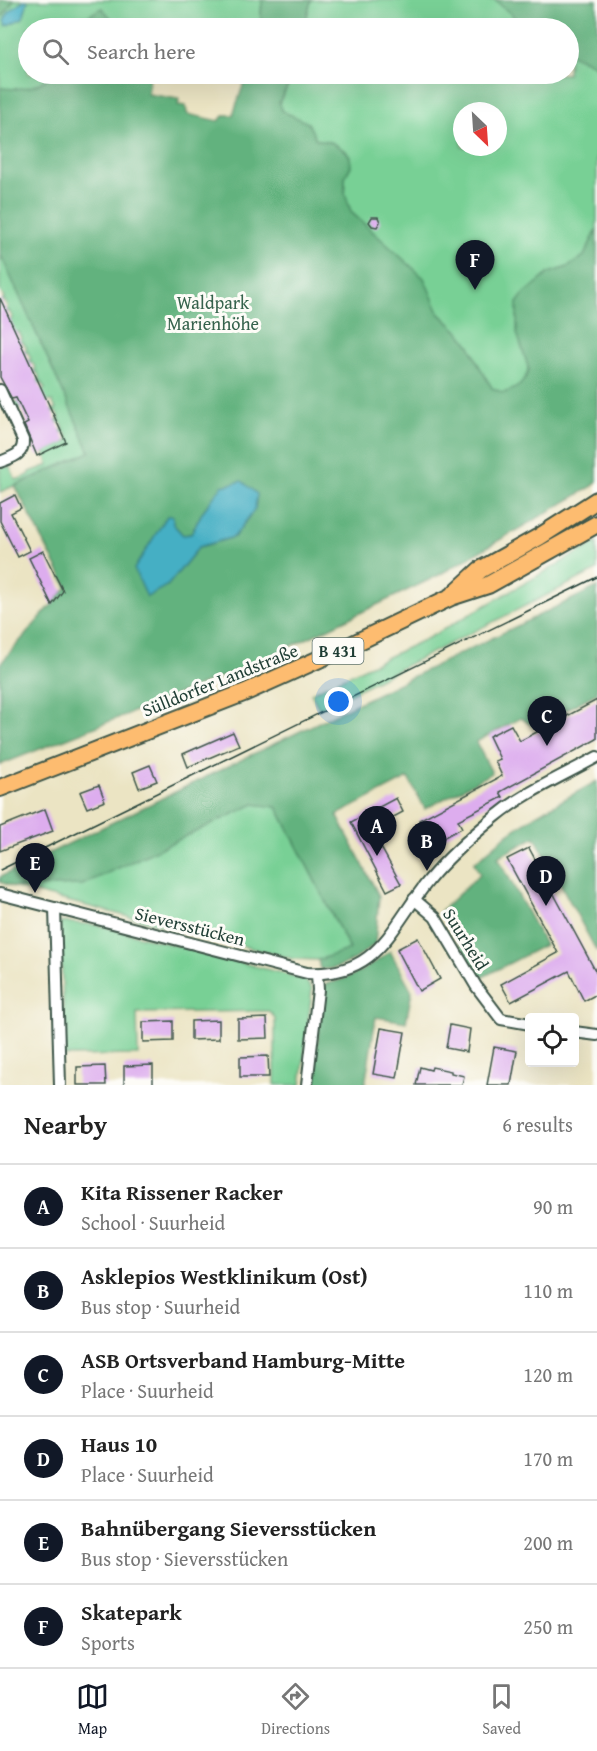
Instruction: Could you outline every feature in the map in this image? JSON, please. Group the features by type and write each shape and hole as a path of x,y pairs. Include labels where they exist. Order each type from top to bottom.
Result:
{"main road":[{"name":"Sülldorfer Landstraße","path":"451,597 480,570 597,500"},
{"name":"Sülldorfer Landstraße","path":"0,788 246,692 451,597 488,585 597,524"}],"street":[{"path":"0,390 23,440 23,447 19,453 0,462"},
{"path":"414,899 432,876 495,816 520,798 597,757"},
{"name":"Sieversstücken","path":"0,894 317,974 334,973 351,968 372,956 383,945 414,899"},
{"name":"Suurheid","path":"414,899 435,917 476,986 501,1019 525,1023"},
{"path":"55,908 60,1085"},
{"path":"307,1085 318,990 317,974"},
{"path":"579,1033 597,1035"}],"green space":[{"path":"0,0 14,0 3,16 0,16"},
{"path":"14,0 262,0 261,18 18,18 18,84 39,84 21,89 0,88 0,16 3,16"},
{"path":"262,0 311,0 306,18 261,18"},
{"path":"311,0 495,0 516,18 306,18"},
{"path":"495,0 597,0 597,69 594,65 579,58 579,18 516,18"},
{"path":"102,8 111,18 87,18"},
{"path":"579,58 594,65 597,69 597,229 584,256 568,267 549,273 527,359 526,378 520,386 503,393 492,388 470,346 439,313 423,278 351,212 345,193 345,177 351,166 333,143 316,139 308,123 282,111 279,103 289,84 579,84"},
{"name":"Waldpark Marienhöhe","path":"39,84 149,84 148,94 179,99 178,105 186,106 187,114 219,121 224,115 233,115 244,84 289,84 279,102 282,111 308,123 316,139 333,143 346,151 350,157 351,166 345,177 345,193 351,212 424,278 439,313 470,346 492,388 503,393 519,385 529,370 517,333 517,303 549,273 568,267 584,256 597,229 597,481 593,486 437,576 258,662 0,765 0,664 67,587 15,486 90,452 0,253 0,88","holes":["203,511 234,537 199,547 168,585 173,517 173,524 183,535 191,534"]},
{"path":"0,253 90,452 0,492 0,468 10,467 16,480 29,475 30,472 49,465 44,452 69,440 65,432 60,431 64,429 61,422 56,423 60,419 56,412 51,411 56,409 52,401 29,404 14,411 13,404 45,389 41,382 37,381 40,379 37,372 33,373 36,369 32,362 28,361 31,359 28,352 23,351 27,349 23,342 19,341 22,339 19,332 15,333 10,320 13,318 9,311 5,310 8,308 5,301 1,301 4,298 0,291"},
{"path":"597,508 597,516 485,580 464,586"},
{"path":"597,542 597,570 319,709 311,693 430,637"},
{"path":"597,587 597,693 534,727 521,718 476,742 492,773 425,809 408,778 337,815 379,896 375,944 350,962 335,968 320,969 318,960 350,949 277,807 254,804 82,885 13,887 0,882 0,877"},
{"path":"597,781 597,952 535,837 498,857 545,945 479,979 441,911 480,874 474,863 508,834 536,815"},
{"path":"254,804 277,807 350,950 318,960 293,959 13,887 82,885"},
{"path":"60,922 98,925 304,979 312,989 301,1085 275,1085 275,1018 269,1011 137,1013 138,1055 65,1056"},
{"path":"390,951 412,991 406,1022 376,1017 365,1085 312,1083 325,984 360,972"}],"water":[{"path":"24,0 28,1 23,18 18,18 18,20 6,26 4,20 9,12"},
{"path":"242,481 257,494 255,509 234,537 199,547 168,585 147,597 134,569 167,516 173,516 173,524 183,535 191,534 203,511 222,486"}],"building":[{"path":"372,217 378,217 380,222 377,227 372,226 369,222"},
{"path":"0,298 66,442 37,456 24,425 28,423 16,398 12,399 0,377"},
{"path":"15,495 21,508 11,513 30,551 18,557 0,521 0,503"},
{"path":"43,551 63,591 52,605 29,558"},
{"path":"597,700 597,739 500,792 503,797 458,820 462,828 431,844 419,820 502,776 495,761 500,759 489,736 511,725 520,741"},
{"path":"233,732 239,745 188,767 183,754"},
{"path":"150,765 157,781 139,788 133,772"},
{"path":"99,785 105,801 87,808 80,792"},
{"path":"396,798 403,812 371,829 401,884 387,891 351,822"},
{"path":"45,809 53,831 0,851 0,827"},
{"path":"529,848 597,974 597,994 584,1001 569,971 511,1002 501,984 558,953 507,859"},
{"path":"418,938 440,979 419,991 397,949"},
{"path":"267,1018 268,1038 238,1039 238,1019"},
{"path":"219,1020 219,1039 191,1040 191,1021"},
{"path":"173,1021 173,1041 143,1042 143,1022"},
{"path":"450,1025 470,1029 467,1052 446,1048"},
{"path":"381,1028 405,1032 397,1078 373,1074"},
{"path":"494,1047 517,1051 511,1085 487,1085"},
{"path":"268,1056 269,1077 240,1077 240,1057"},
{"path":"153,1065 153,1085 124,1085 124,1066"},
{"path":"105,1066 106,1085 77,1085 77,1067"},
{"path":"420,1067 431,1070 432,1067 464,1076 462,1085 416,1085"}],"tram line":[{"path":"0,870 597,577"}],"place":[{"name":"Skatepark","path":"475,290"},
{"name":"ASB Ortsverband Hamburg-Mitte","path":"547,746"},
{"name":"Kita Rissener Racker","path":"377,856"},
{"name":"Asklepios Westklinikum (Ost)","path":"427,871"},
{"name":"Bahnübergang Sieversstücken","path":"35,893"},
{"name":"Haus 10","path":"546,906"}]}
